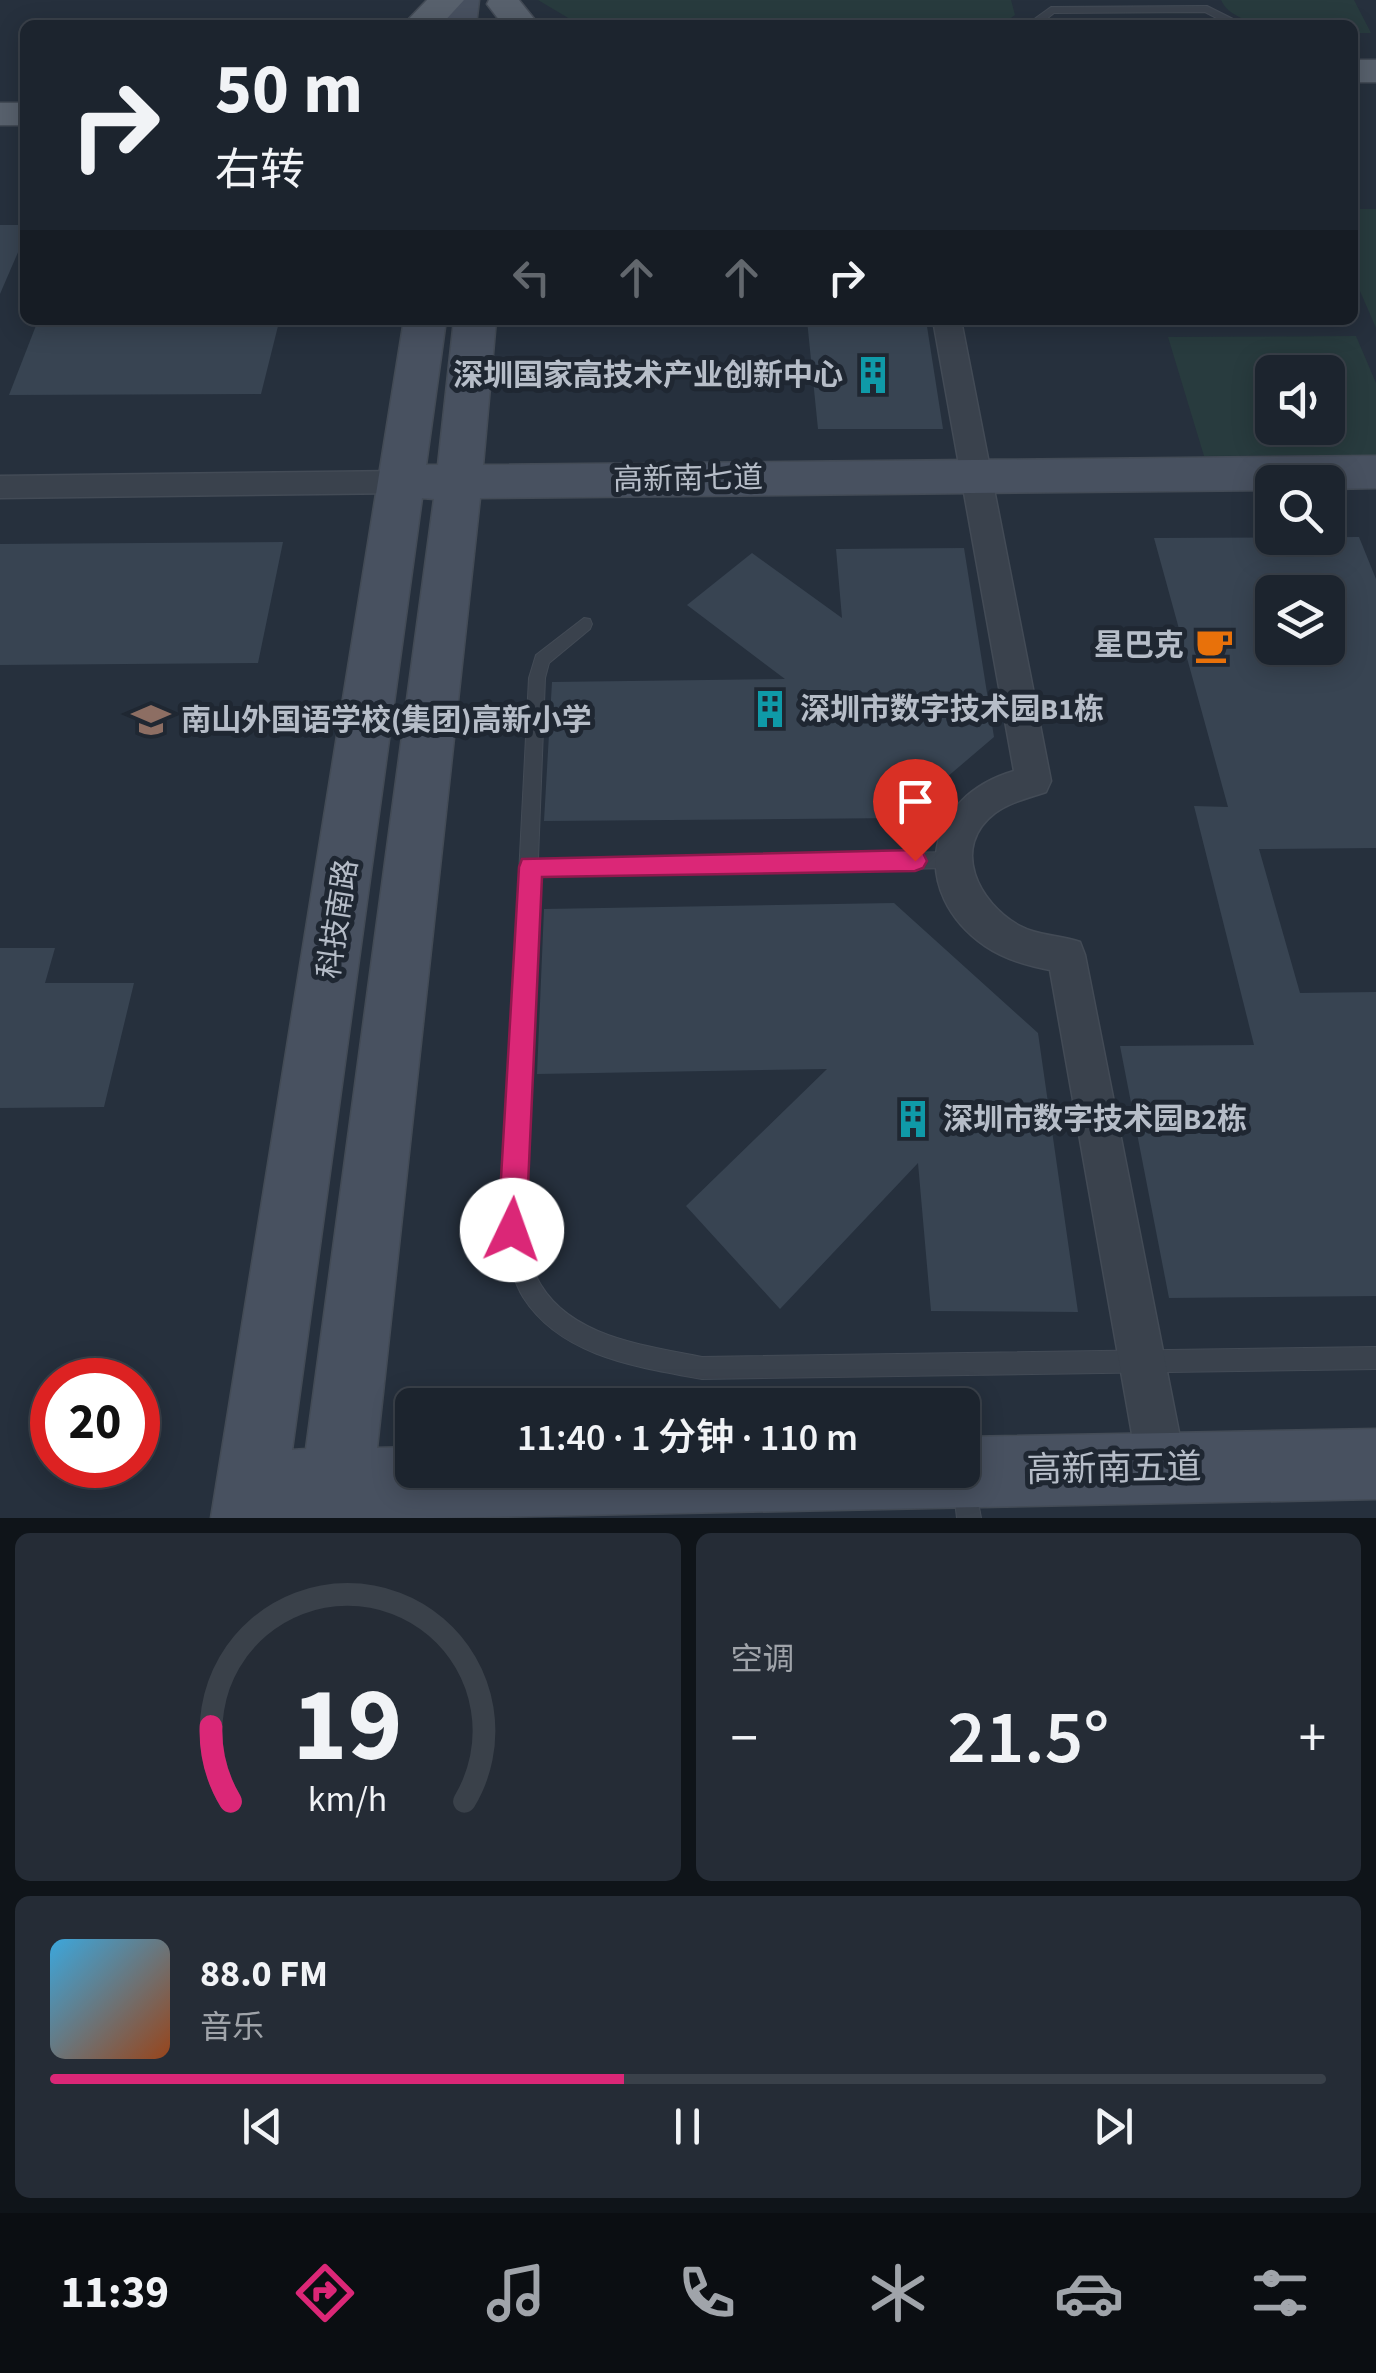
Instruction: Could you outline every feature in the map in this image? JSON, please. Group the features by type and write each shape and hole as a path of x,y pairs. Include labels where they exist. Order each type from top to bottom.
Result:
{"main road":[{"path":"426,20 447,0"},
{"name":"科技南路","path":"250,1502 424,325"},
{"path":"334,1501 459,482 475,325"},
{"name":"高新南七道","path":"404,482 976,476 1373,478"},
{"name":"高新南五道","path":"250,1502 966,1496 1162,1468 1376,1464"}],"street":[{"path":"948,325 1033,781 995,792 966,814 956,836 958,884 970,906 988,926 1012,942 1066,955 1162,1468"},
{"name":"高新南七道","path":"0,487 404,482"}],"lane":[{"path":"1038,20 1051,10 1207,9 1228,20"},
{"path":"584,624 542,660 537,678 512,1230 531,1288 568,1329 616,1351 702,1368 1376,1358"},
{"path":"530,867 954,860"}],"shaded area":[{"path":"538,0 1011,0 1015,15 1008,20 572,20"},
{"path":"1221,0 1354,0 1371,33 1358,33 1358,20 1248,20 1230,11"},
{"path":"1358,209 1376,209 1376,328 1358,287"},
{"path":"1356,336 1376,383 1376,455 1204,456 1168,337"}],"building":[{"path":"0,225 20,225 20,248 0,294"},
{"path":"36,325 278,325 261,394 9,395"},
{"name":"深圳国家高技术产业创新中心","path":"808,325 927,325 943,429 818,429"},
{"path":"1345,537 1359,537 1376,579 1376,848 1259,849 1300,993 1376,992 1376,1296 1169,1298 1120,1046 1254,1045 1194,806 1228,807 1154,538 1255,538 1255,555 1345,555"},
{"path":"283,542 258,663 0,665 0,544"},
{"name":"深圳市数字技术园B1栋","path":"964,548 994,737 899,818 544,821 552,682 785,679 687,605 752,553 842,618 836,549"},
{"name":"深圳市数字技术园B2栋","path":"894,903 1038,1033 1078,1312 931,1311 918,1163 780,1309 686,1206 827,1069 537,1074 544,909"},
{"path":"0,948 55,948 45,983 134,983 104,1107 0,1108"}],"place":[{"name":"深圳国家高技术产业创新中心","path":"873,375"},
{"name":"星巴克","path":"1214,645"},
{"name":"深圳市数字技术园B1栋","path":"770,709"},
{"name":"南山外国语学校(集团)高新小学","path":"151,720"},
{"name":"深圳市数字技术园B2栋","path":"913,1119"}],"route":[{"path":"512,1230 530,867 915,861"}]}
